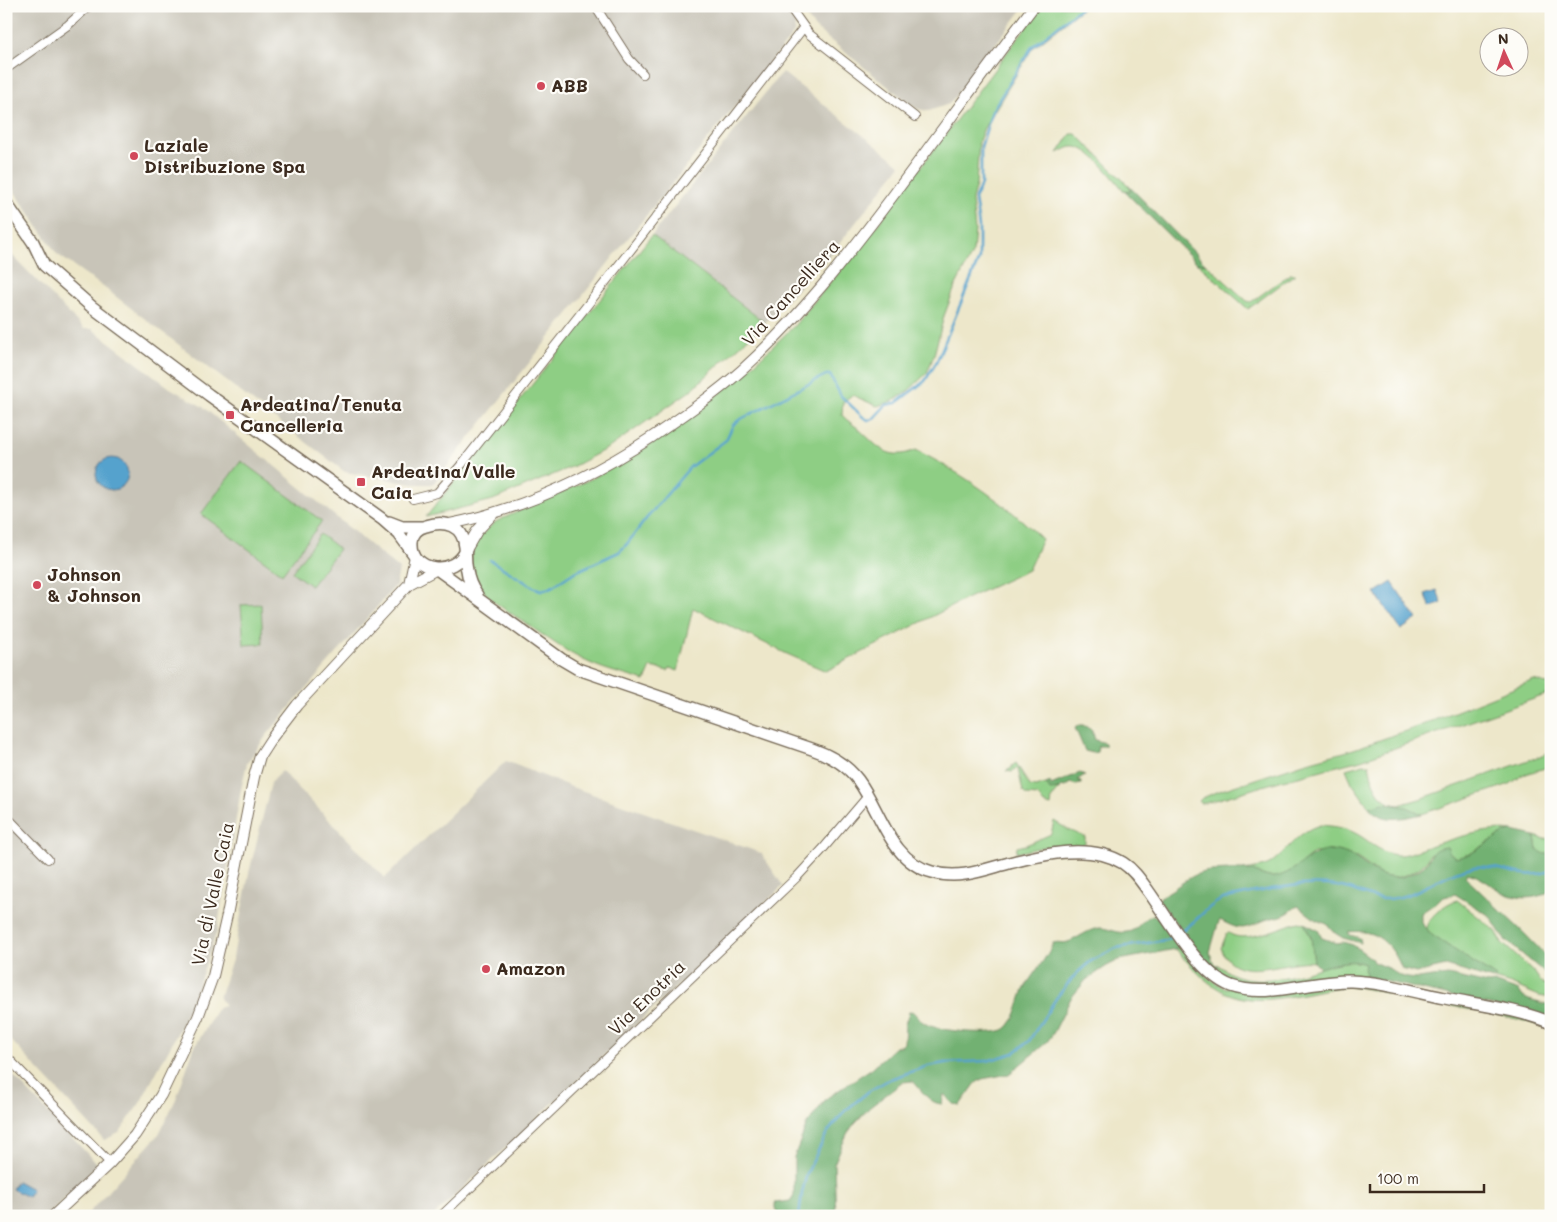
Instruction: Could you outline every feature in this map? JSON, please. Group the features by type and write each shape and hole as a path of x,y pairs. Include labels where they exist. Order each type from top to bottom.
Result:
{"main road":[{"path":"6,203 33,242 44,265 92,307 382,519 399,534 415,556 425,565 437,569 561,659 578,669 828,756 854,775 897,848 924,870 940,874 964,875 1045,855 1076,852 1100,854 1120,861 1130,868 1184,942 1216,978 1228,985 1241,989 1265,990 1332,982 1368,982 1525,1014 1551,1023"},
{"path":"382,519 402,527 450,524 456,528 463,536 466,550 467,575 480,599"},
{"path":"415,556 412,538 422,527"},
{"path":"437,569 456,563 462,558 466,550"}],"street":[{"path":"6,69 68,25 89,6"},
{"path":"596,6 629,59 643,74"},
{"path":"789,6 809,34 915,117"},
{"name":"Via Cancelliera","path":"450,524 494,514 574,482 617,459 701,403 740,372 805,306 850,254 1034,6"},
{"path":"413,499 437,493 462,464 804,27"},
{"name":"Via Cancelliera","path":"466,550 477,531 494,514"},
{"path":"409,584 415,556"},
{"name":"Via di Valle Caia","path":"53,1216 110,1163 135,1135 161,1095 198,1018 213,976 260,756 297,705 409,584 437,569"},
{"name":"Via Enotria","path":"441,1216 797,877 868,796"},
{"path":"6,816 48,859"},
{"path":"6,1056 110,1163"}],"shaded area":[{"path":"6,6 783,6 795,24 794,33 433,484 413,484 345,472 106,289 57,254 6,179"},
{"path":"797,6 1025,6 949,104 929,111 918,109 910,104 815,28"},
{"path":"782,72 901,165 824,263 821,261 765,323 652,235"},
{"path":"6,245 12,255 84,329 92,329 170,388 203,407 399,569 396,585 266,736 247,763 217,931 197,989 181,1026 140,1103 119,1133 104,1140 6,1035"},
{"path":"506,761 569,786 761,853 783,886 433,1216 86,1216 159,1134 176,1099 194,1048 217,1009 225,1005 219,998 233,957 249,873 271,783 282,771 385,878"},
{"path":"6,1068 98,1165 46,1216 6,1216"}],"green space":[{"path":"1042,6 1085,6 1032,49 984,128 979,141 976,185 972,200 975,230 973,252 955,287 927,373 907,392 893,401 877,406 852,395 843,402 842,415 880,448 892,454 916,450 949,468 1014,513 1042,539 1028,570 966,599 826,671 693,608 678,671 670,668 668,671 651,667 645,681 603,668 582,659 558,645 490,598 474,577 472,568 473,550 482,534 497,521 591,479 651,444 701,408 750,368 794,326 872,232"},
{"path":"1071,134 1076,134 1130,187 1130,192 1124,191 1101,164 1086,151 1073,147 1058,153"},
{"path":"1130,187 1206,264 1197,263 1124,191 1130,192"},
{"path":"652,235 765,323 690,391 610,447 574,466 493,500 426,517"},
{"path":"1197,263 1206,264 1247,301 1251,302 1290,274 1295,274 1248,309"},
{"path":"241,461 322,521 282,574 201,514"},
{"path":"320,534 339,549 311,586 292,572"},
{"path":"261,604 263,644 244,645 241,605"},
{"path":"1534,680 1546,684 1551,683 1551,693 1361,760 1283,780 1206,803 1200,803 1199,801 1222,790 1307,762 1348,751 1417,727"},
{"path":"1079,725 1092,730 1095,740 1105,743 1105,746 1098,746 1097,752 1093,753 1085,751 1075,728"},
{"path":"1551,752 1551,766 1523,775 1510,784 1422,814 1396,806 1376,805 1369,807 1352,783 1346,769 1364,764 1369,765 1373,782 1379,794 1389,803 1399,805"},
{"path":"1016,763 1030,786 1036,787 1046,784 1056,790 1059,789 1052,798 1051,806 1044,804 1038,796 1026,795 1023,792 1018,769 1016,768 1012,772 1006,771"},
{"path":"1080,773 1085,775 1077,780 1081,781 1081,784 1070,783 1065,787 1061,786 1060,789 1050,790 1046,784 1050,782 1051,785"},
{"path":"1383,803 1407,807 1422,814 1401,818 1387,818 1380,816 1369,807"},
{"path":"1054,821 1085,837 1085,843 1082,846 1043,847 1016,853 1017,847 1051,834"},
{"path":"1320,825 1349,830 1379,849 1397,855 1471,834 1503,830 1512,831 1504,833 1470,854 1456,858 1450,853 1430,854 1425,863 1412,872 1393,878 1380,874 1353,856 1335,853 1314,853 1288,873 1276,877 1244,870 1268,865 1299,836"},
{"path":"1512,831 1535,836 1537,850 1545,854 1551,853 1551,890 1540,896 1521,898 1508,895 1472,874 1467,873 1465,877 1551,961 1551,978 1504,939 1490,916 1455,894 1441,898 1421,913 1421,923 1433,936 1496,977 1493,980 1446,966 1416,973 1402,969 1388,945 1375,935 1358,931 1348,932 1350,935 1360,938 1361,943 1343,938 1335,933 1327,924 1316,920 1298,906 1286,914 1243,928 1238,928 1220,920 1210,952 1212,960 1218,967 1215,967 1199,955 1159,900 1161,896 1187,879 1204,872 1246,870 1268,877 1275,877 1284,874 1312,856 1328,851 1346,853 1383,876 1402,877 1423,867 1435,850 1447,847 1456,858 1470,854 1504,833"},
{"path":"1535,836 1544,839 1551,838 1551,853 1545,855 1537,850"},
{"path":"1457,900 1496,931 1502,943 1551,990 1551,998 1539,996 1494,979 1495,977 1433,936 1426,928 1430,919 1443,907"},
{"path":"1152,915 1163,919 1180,945 1176,949 1119,960 1086,980 1071,998 1047,1042 1009,1074 982,1079 976,1083 960,1105 953,1104 944,1094 942,1104 934,1102 913,1081 903,1082 870,1107 847,1134 834,1164 836,1216 779,1216 775,1203 790,1201 794,1195 794,1157 807,1124 827,1098 872,1068 896,1046 901,1046 904,1043 905,1024 909,1012 912,1011 926,1024 941,1029 990,1032 1005,1029 1014,1017 1026,985 1053,943 1068,942 1091,930 1100,928 1120,932 1131,931"},
{"path":"1299,922 1304,923 1311,937 1314,962 1249,969 1238,966 1228,960 1221,948 1227,933 1244,937 1253,936"},
{"path":"1304,923 1318,930 1322,938 1337,943 1343,942 1353,945 1371,958 1373,962 1390,969 1400,976 1418,979 1448,975 1488,984 1496,983 1519,991 1523,997 1529,1000 1551,1006 1551,1019 1367,977 1364,969 1365,964 1359,962 1342,962 1320,968 1314,962 1311,937"},
{"path":"1180,945 1203,974 1224,988 1354,984 1516,1015 1551,1026 1551,1030 1517,1019 1352,986 1272,999 1239,997 1213,986 1201,976 1176,949"},
{"path":"1199,955 1215,967 1218,967 1217,964 1234,975 1251,979 1288,977 1343,962 1365,964 1367,977 1311,979 1261,985 1243,984 1223,977"}],"water":[{"path":"112,458 124,462 128,474 124,486 112,490 100,486 96,474 100,462"},
{"path":"1392,582 1417,619 1401,630 1375,593"},
{"path":"1437,590 1442,603 1431,608 1425,594"},
{"path":"17,1181 32,1189 28,1197 12,1189"}],"waterway":[{"path":"490,560 533,587 541,590 550,588 573,573 619,552 690,467 726,440 733,425 739,420 826,375 830,375 841,396 863,417 868,420 873,419 886,405 896,403 925,381 937,361 979,259 979,227 975,199 981,184 981,147 992,111 1032,47 1083,6"},
{"path":"1181,931 1214,904 1222,900 1273,889 1307,885 1328,885 1347,888 1376,898 1388,899 1410,894 1451,874 1473,867 1493,868 1522,874 1541,873 1551,870"},
{"path":"799,1216 807,1173 827,1133 845,1111 869,1091 890,1079 928,1066 945,1063 987,1061 1014,1053 1029,1041 1057,997 1076,974 1091,961 1116,948 1166,940 1174,935"}],"place":[{"name":"ABB","path":"541,86"},
{"name":"Laziale Distribuzione Spa","path":"134,156"},
{"name":"Ardeatina/Tenuta Cancelleria","path":"230,415"},
{"name":"Ardeatina/Valle Caia","path":"361,482"},
{"name":"Johnson & Johnson","path":"37,585"},
{"name":"Amazon","path":"486,969"}]}
